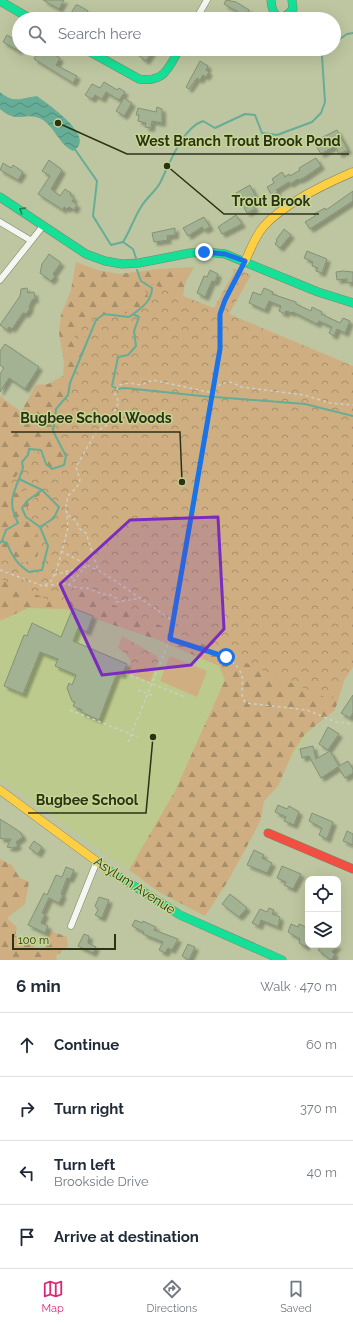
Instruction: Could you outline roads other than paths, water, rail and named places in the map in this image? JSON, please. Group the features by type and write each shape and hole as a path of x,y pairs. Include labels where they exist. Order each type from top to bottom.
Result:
{"street":[{"path":"200,12 207,0"},
{"path":"271,0 272,12"},
{"path":"291,12 294,9 292,0"},
{"path":"0,1 19,12"},
{"path":"98,56 139,79 146,81 160,79 165,74 175,56"},
{"path":"245,261 257,237 270,219 290,206 353,172"},
{"path":"0,197 99,261 112,264 138,264 204,252 225,254 330,297 353,303"},
{"path":"0,222 30,240"},
{"path":"0,280 30,240 43,226"},
{"name":"Asylum Avenue","path":"0,790 145,894 186,918 282,960"},
{"path":"268,833 353,869"},
{"path":"71,926 97,861"}],"water":[{"path":"0,92 9,98 14,99 37,96 60,114 76,130 80,138 79,145 73,151 68,148 63,144 49,125 39,118 29,116 11,116 0,109"}],"waterway":[{"path":"341,38 347,34 353,33"},
{"path":"74,148 97,181 93,216 111,245 123,242 141,207 160,183 177,148 195,125 203,121 215,128 245,114 255,115 262,133 277,135 312,122 321,113 325,102 322,56"},
{"path":"123,242 133,249 136,258"},
{"path":"0,543 2,541 7,543 15,559 29,572 42,570 48,546 40,527 54,518 59,507 42,490 19,479 23,468 22,462 28,455 29,449 41,450 46,464 52,469 64,465 66,456 53,431 56,409 68,395 70,383 96,320 104,314 129,317 144,305 150,297 152,288 141,281 137,270"},
{"path":"133,314 139,317 134,331 136,346 128,355 118,357 112,386 117,389 125,388 211,397"},
{"path":"214,397 305,404 353,416"},
{"path":"2,541 6,530 18,523 13,511 12,501 19,479"},
{"path":"40,527 26,517 22,508 27,501 42,490"}],"place":[{"name":"West Branch Trout Brook Pond","path":"58,123"},
{"name":"Trout Brook","path":"167,166"},
{"name":"Bugbee School Woods","path":"182,482"},
{"name":"Bugbee School","path":"153,737"}]}
